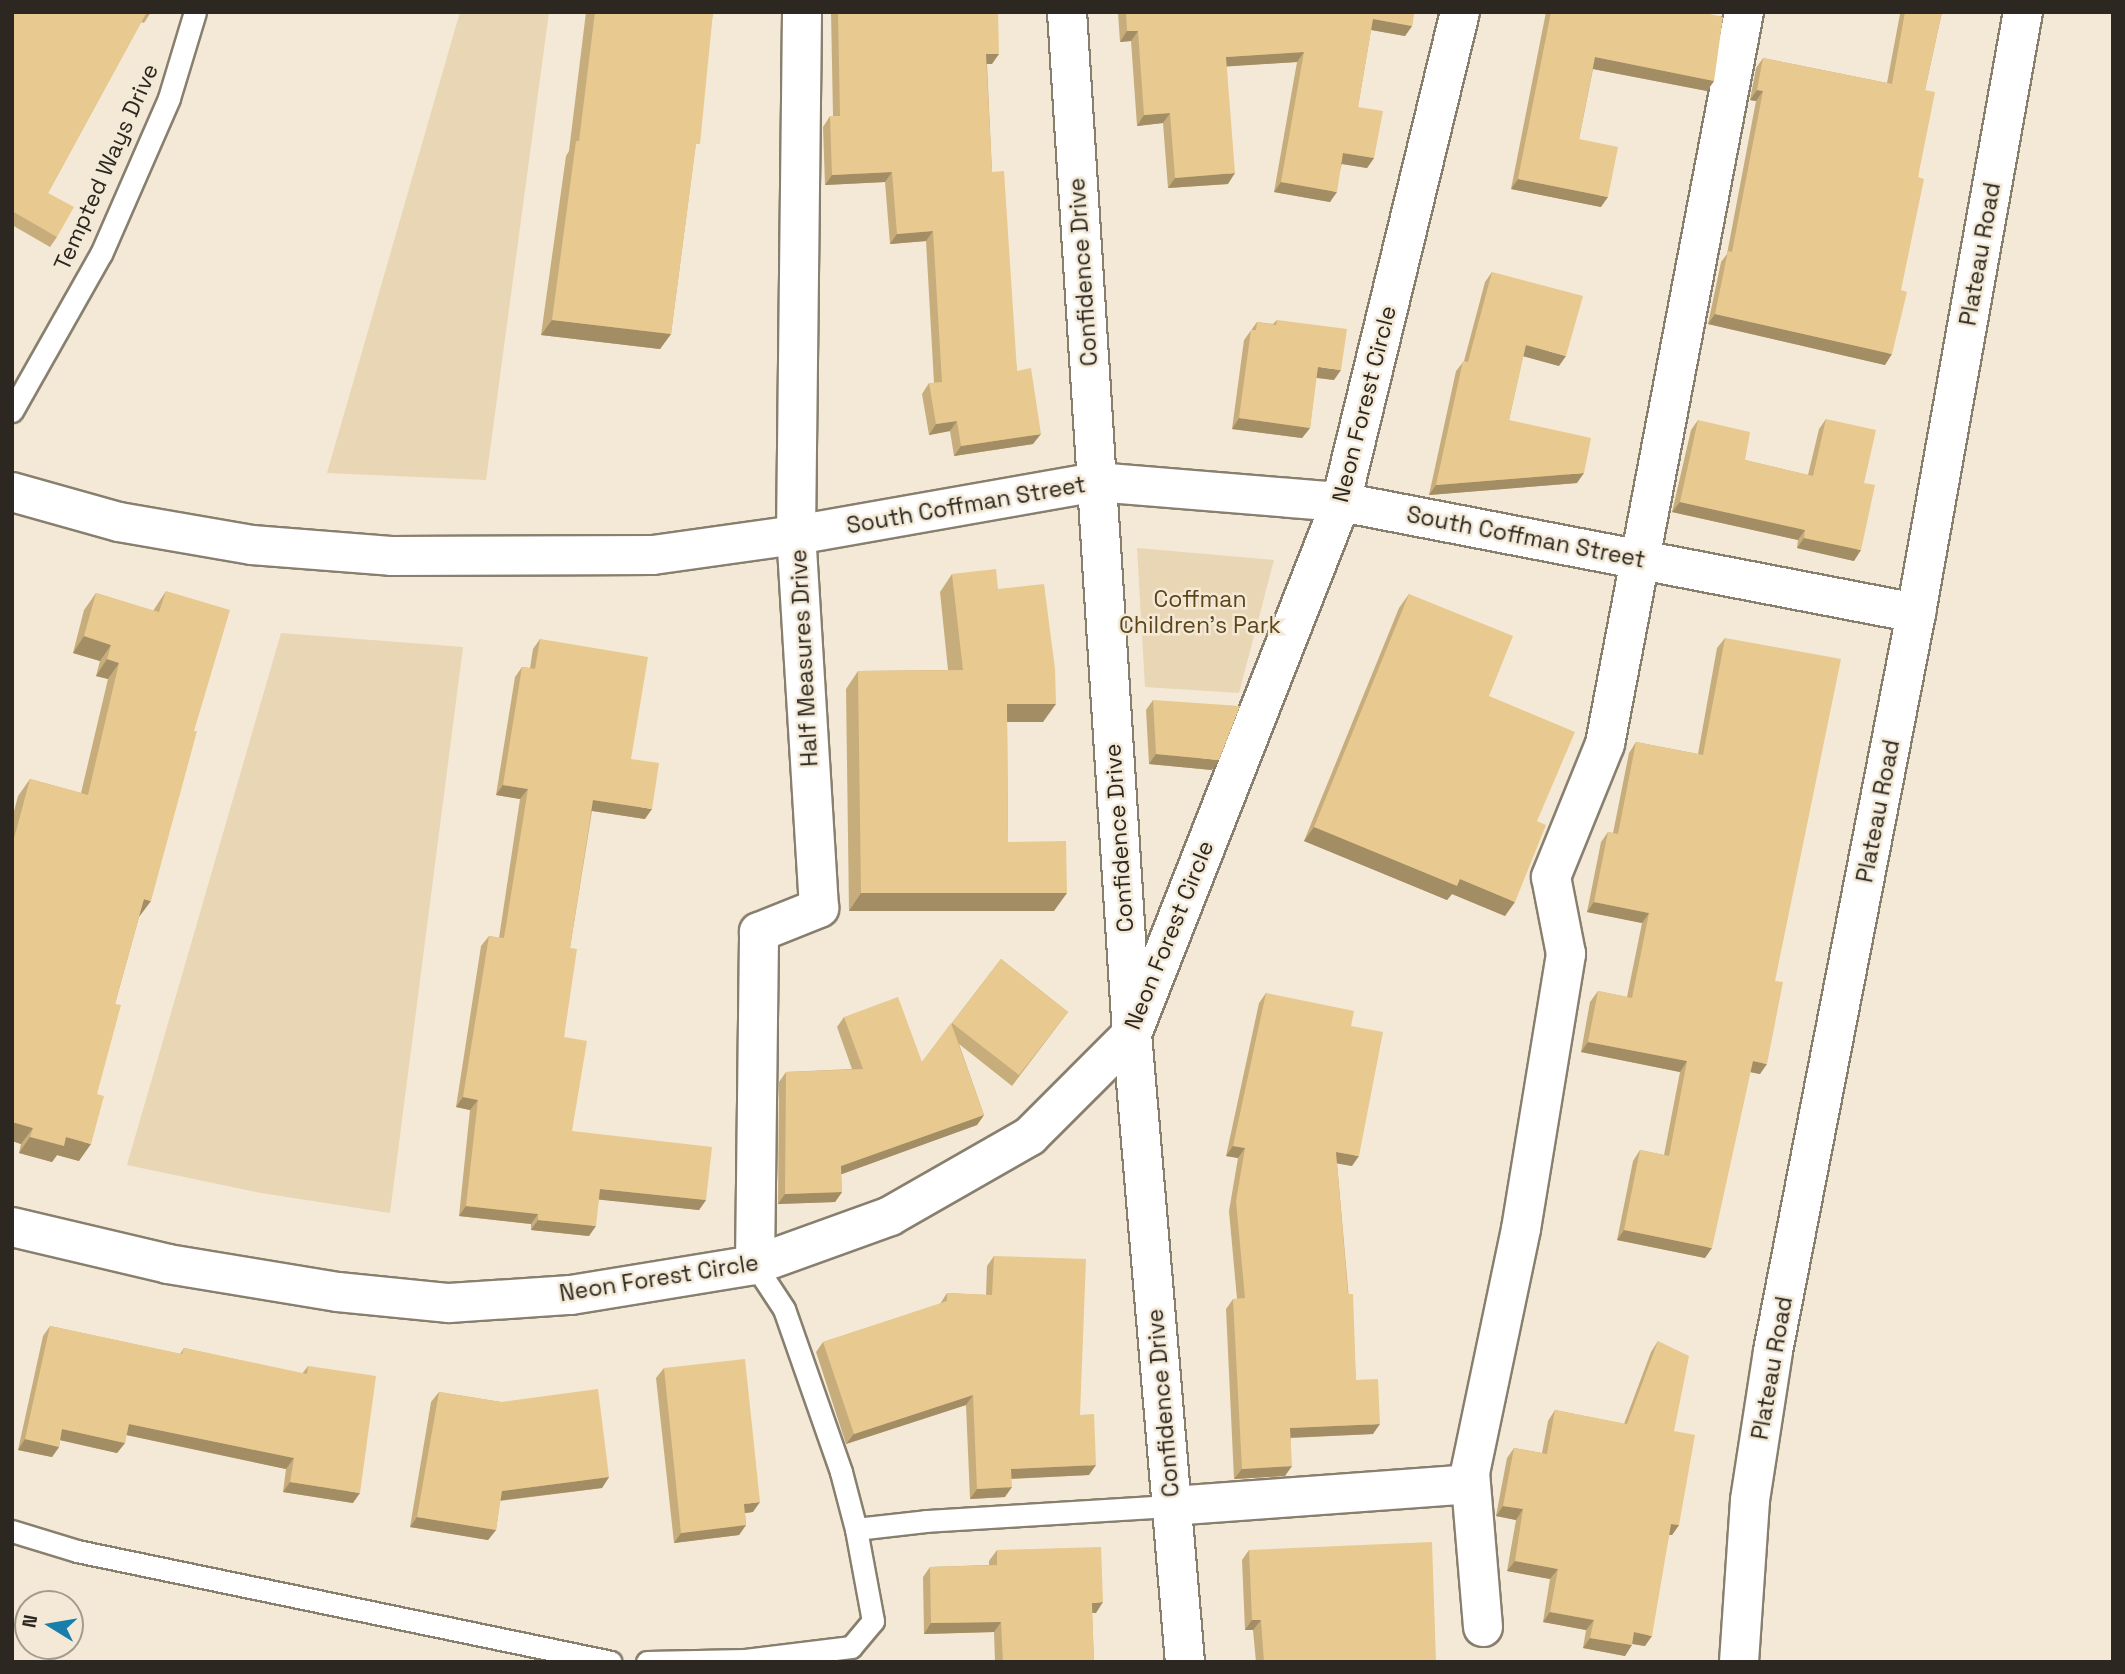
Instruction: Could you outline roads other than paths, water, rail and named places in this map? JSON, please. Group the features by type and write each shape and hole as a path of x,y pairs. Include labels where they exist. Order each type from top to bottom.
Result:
{"street":[{"name":"Half Measures Drive","path":"755,1265 759,932 819,908 796,535 802,12"},
{"name":"Confidence Drive","path":"1067,12 1132,1034 1185,1662"},
{"name":"Neon Forest Circle","path":"12,1227 168,1264 338,1292 449,1303 571,1294 755,1265 890,1216 1030,1136 1132,1034 1341,502 1460,12"},
{"path":"1483,1627 1470,1473 1521,1229 1566,954 1551,877 1605,744 1744,12"},
{"name":"Plateau Road","path":"1739,1662 1750,1500 1773,1351 1916,612 2023,12"},
{"name":"South Coffman Street","path":"12,492 119,522 225,540 391,556 653,555 796,535 1096,482 1341,502 1916,612"},
{"path":"1172,1506 1471,1484"},
{"name":"Plateau Road","path":"1742,1611 1756,1662"}],"lane":[{"name":"Tempted Ways Drive","path":"12,411 101,254 169,98 195,12"},
{"path":"647,1662 745,1660 851,1647 873,1621 856,1529 841,1472 784,1309 755,1265"},
{"path":"856,1529 926,1521 1172,1506"},
{"path":"12,1531 77,1551 611,1662"}],"park label":[{"name":"Coffman Children's Park","path":"1200,612"}]}
